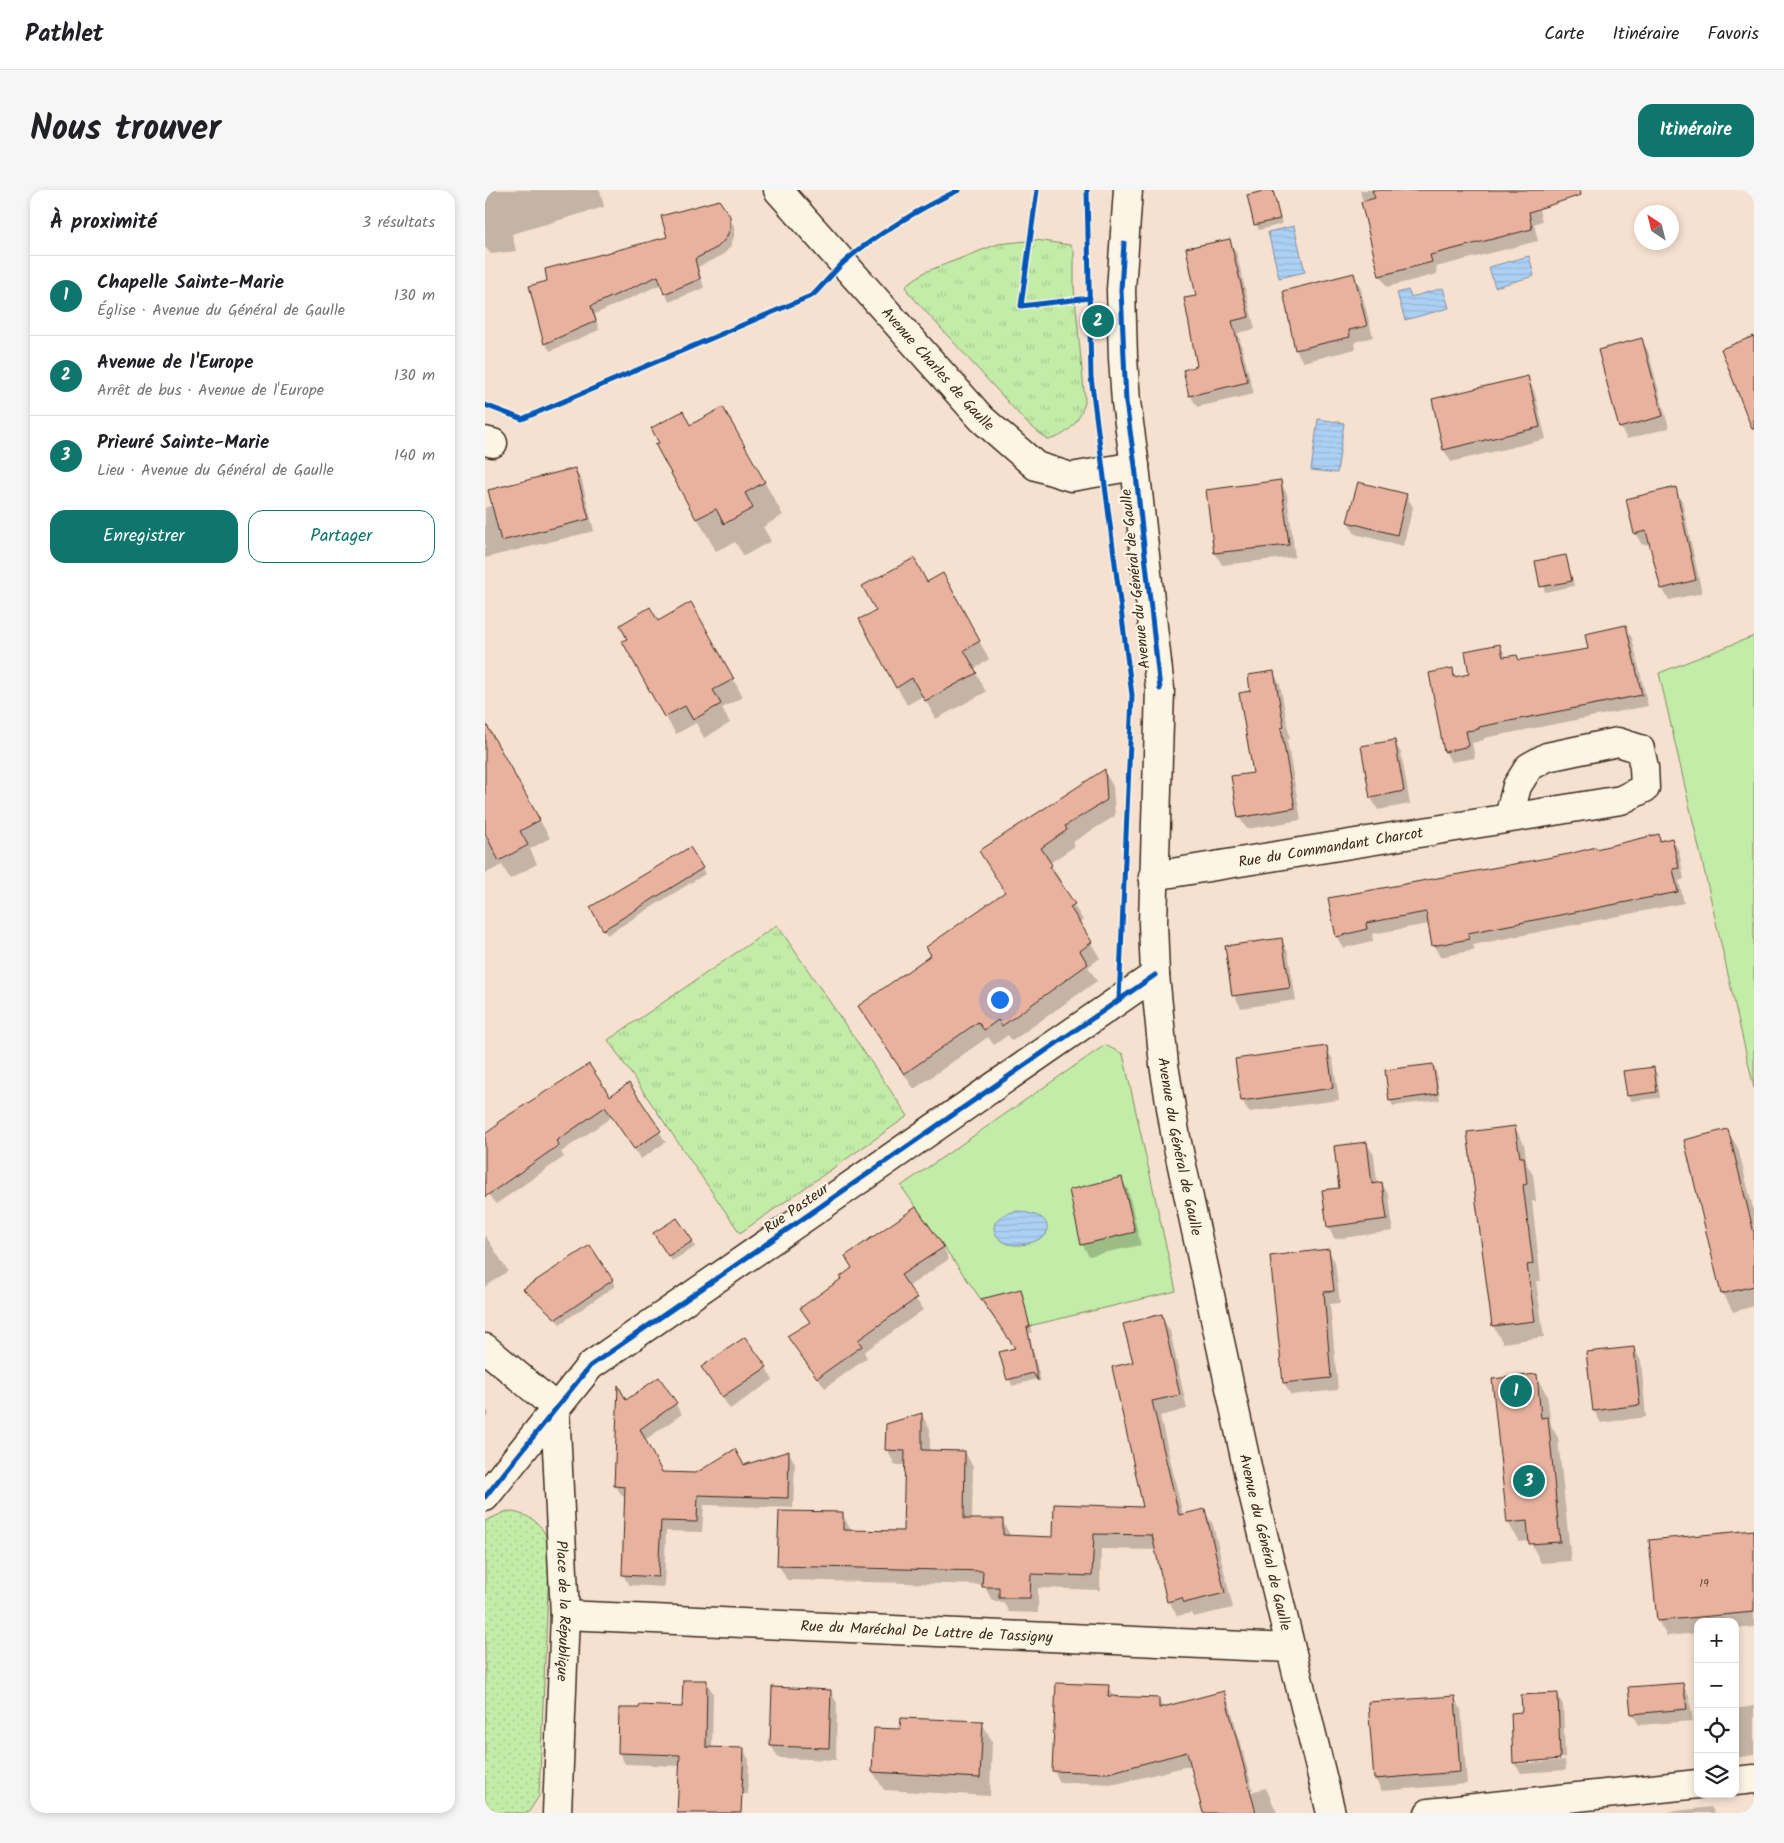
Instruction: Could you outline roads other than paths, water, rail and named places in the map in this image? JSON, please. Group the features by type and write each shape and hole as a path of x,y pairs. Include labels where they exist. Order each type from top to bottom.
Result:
{"street":[{"name":"Avenue Charles de Gaulle","path":"777,190 982,419 1035,466 1071,477 1135,466"},
{"name":"Avenue du Général de Gaulle","path":"1129,190 1121,290 1122,335 1126,402 1160,689 1153,876 1155,975 1164,1065 1176,1138 1251,1486 1331,1813"},
{"name":"Rue du Commandant Charcot","path":"1153,876 1621,800 1645,788 1644,767 1640,750 1618,742 1547,757 1529,767 1517,786 1509,817"},
{"name":"Rue Pasteur","path":"485,1497 555,1407 590,1366 1155,975"},
{"path":"485,1348 555,1407"},
{"name":"Place de la République","path":"555,1407 565,1615 557,1813"},
{"name":"Rue du Maréchal De Lattre de Tassigny","path":"565,1615 1291,1648"},
{"path":"1739,1780 1754,1778"},
{"path":"1429,1813 1694,1784"}],"water":[{"path":"1294,226 1305,272 1279,278 1268,232"},
{"path":"1529,256 1534,276 1495,287 1489,267"},
{"path":"1443,288 1449,308 1405,320 1397,293 1408,290 1411,297"},
{"path":"1318,419 1344,423 1337,473 1311,470"},
{"path":"1019,1211 1035,1215 1044,1220 1047,1228 1046,1235 1030,1243 1016,1245 1005,1242 997,1236 994,1229 996,1221 1004,1215"}],"place":[{"name":"Avenue de l'Europe","path":"1098,321"},
{"name":"Chapelle Sainte-Marie","path":"1516,1391"},
{"name":"Prieuré Sainte-Marie","path":"1529,1481"}]}
